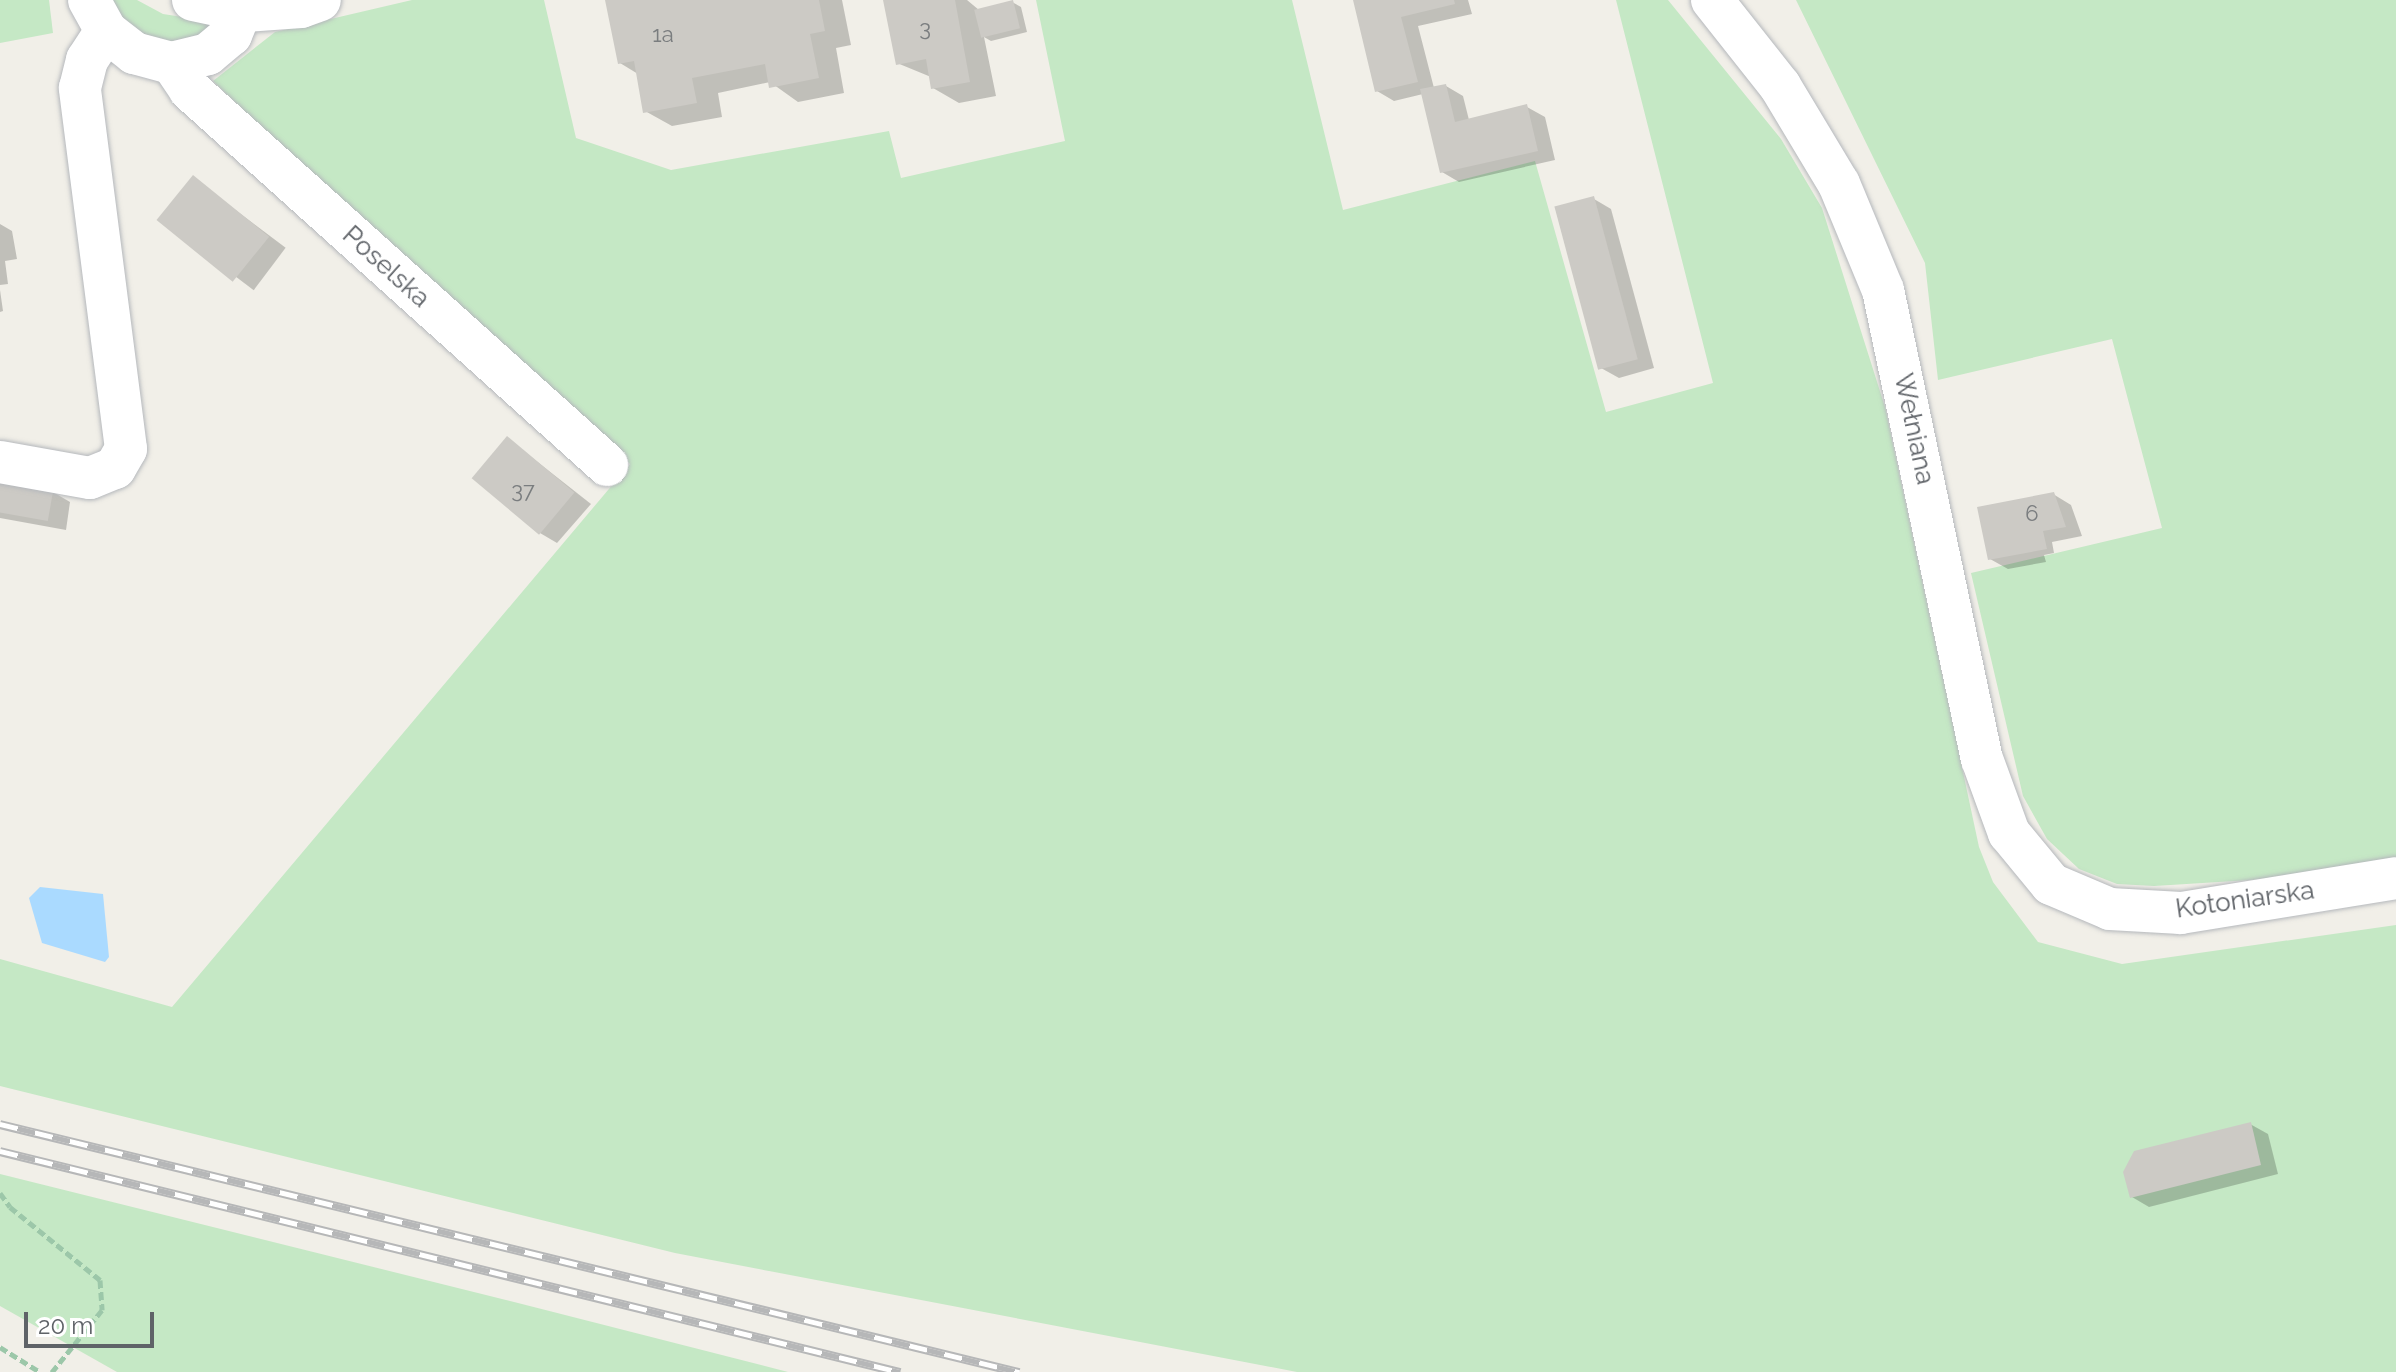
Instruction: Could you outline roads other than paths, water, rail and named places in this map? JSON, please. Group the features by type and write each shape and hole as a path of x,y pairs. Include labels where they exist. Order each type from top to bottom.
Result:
{"street":[{"path":"193,0 245,6 301,7 320,0"},
{"name":"Wełniana","path":"1712,0 1780,86 1839,184 1883,290 1982,759 2009,833 2051,884"},
{"path":"97,16 134,53 172,63 208,54 231,35 245,6"},
{"path":"0,462 90,478 115,468 126,449 80,88 97,16"},
{"name":"Poselska","path":"172,63 190,90 607,465"},
{"name":"Kotoniarska","path":"2051,884 2110,909 2181,913 2396,878"}],"water":[{"path":"40,887 103,894 109,957 105,962 42,943 29,898"}],"railway":[{"path":"0,1124 1019,1372"},
{"path":"0,1151 900,1372"}]}
